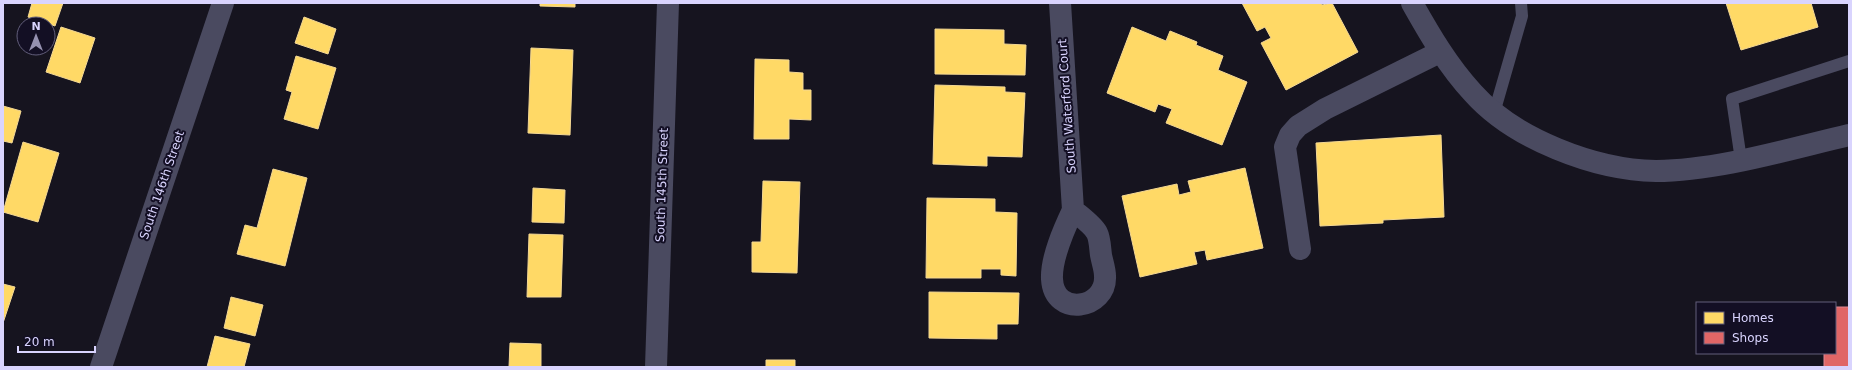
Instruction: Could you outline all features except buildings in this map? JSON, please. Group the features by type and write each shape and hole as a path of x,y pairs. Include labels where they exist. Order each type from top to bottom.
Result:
{"street":[{"name":"South 146th Street","path":"100,367 223,3"},
{"name":"South 145th Street","path":"656,367 668,3"},
{"name":"South Waterford Court","path":"1060,3 1073,210"},
{"path":"1412,3 1440,52 1473,94 1494,113 1534,138 1582,158 1620,167 1655,171 1681,169 1741,160 1849,135"},
{"path":"1300,249 1285,148 1290,135 1298,126 1324,109 1440,52"}],"lane":[{"path":"1494,113 1522,16 1521,3"},
{"path":"1741,160 1732,99 1849,61"}]}
